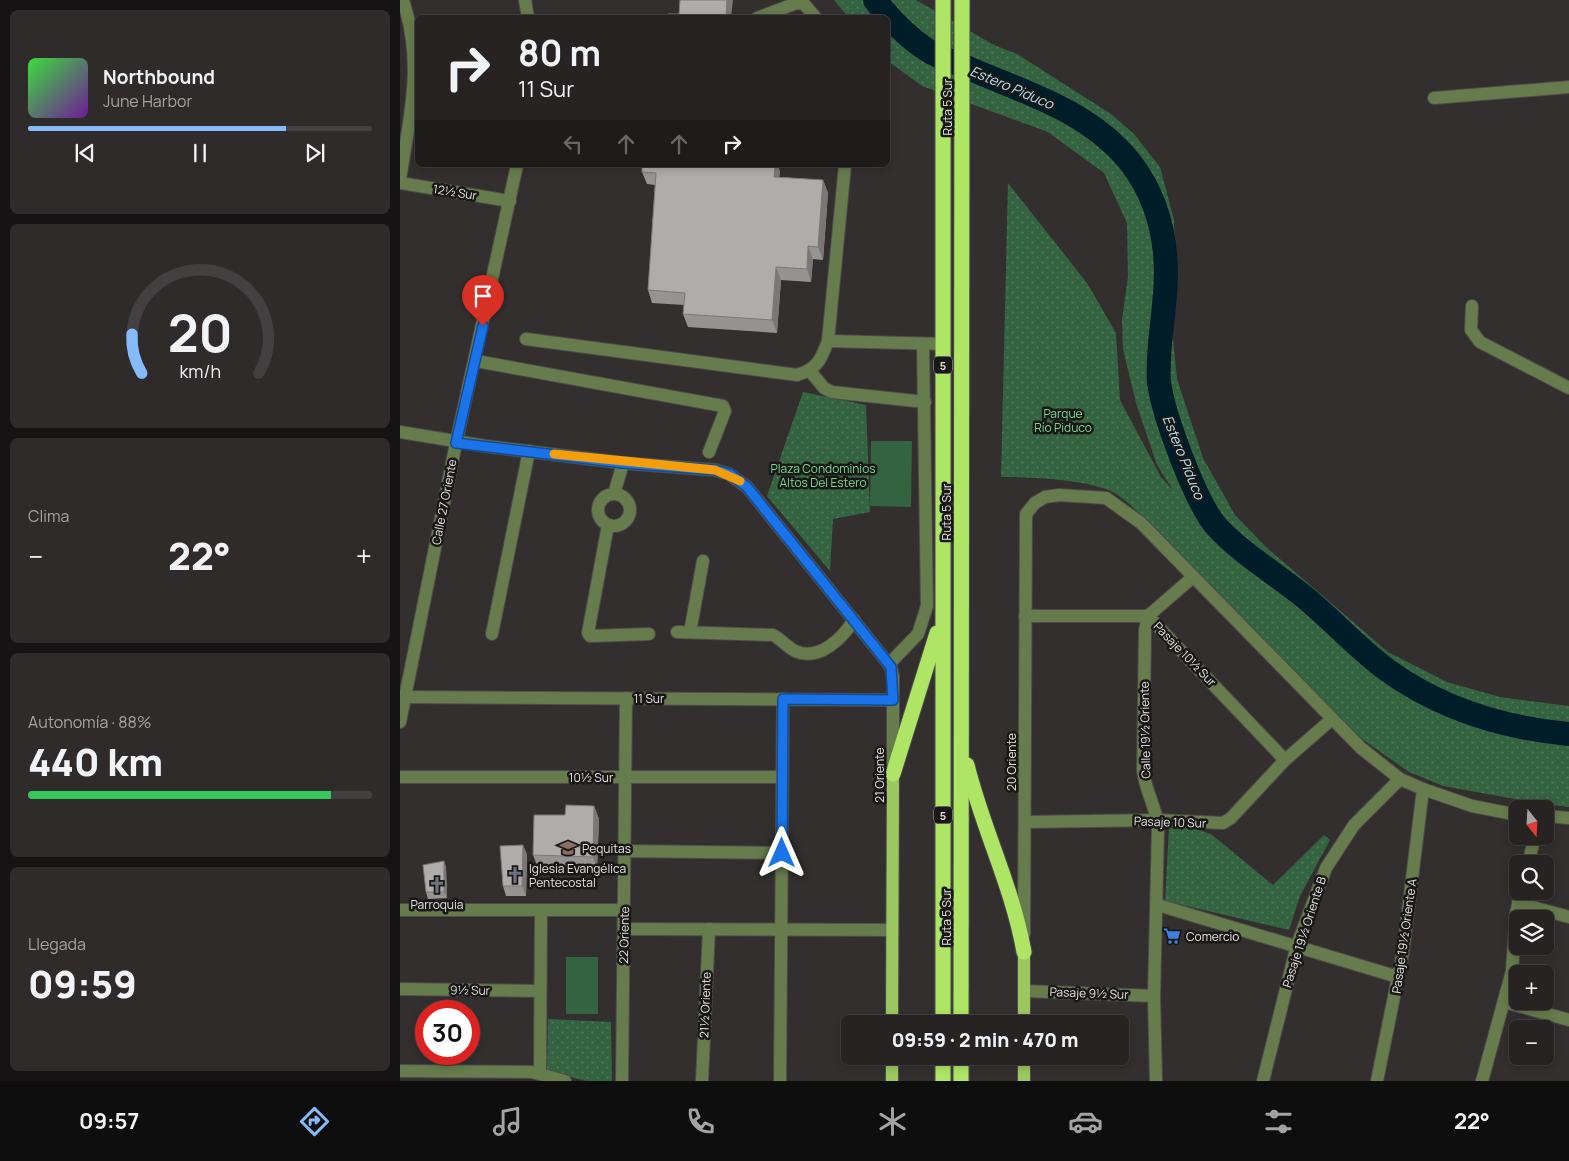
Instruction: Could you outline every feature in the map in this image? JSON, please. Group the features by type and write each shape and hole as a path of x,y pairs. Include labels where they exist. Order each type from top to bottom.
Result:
{"highway":[{"name":"Ruta 5 Sur","path":"943,0 943,1015"},
{"name":"Ruta 5 Sur","path":"961,1015 962,0"},
{"path":"893,774 930,660 943,607"},
{"path":"961,741 978,804 1010,892 1024,952"},
{"path":"943,1065 943,1081"},
{"path":"961,1065 961,1081"}],"main road":[{"name":"21 Oriente","path":"892,1015 893,774"},
{"name":"20 Oriente","path":"1024,952 1024,1015"},
{"path":"892,1065 892,1081"},
{"path":"1024,1065 1024,1081"}],"street":[{"path":"400,179 415,67 413,30 403,0"},
{"path":"525,0 528,15"},
{"path":"766,15 797,3 804,4 813,15"},
{"path":"1434,98 1569,87"},
{"name":"Calle 27 Oriente","path":"400,722 456,443 476,361 517,167"},
{"path":"526,339 797,375 810,371 820,362 828,341 845,167"},
{"name":"12½ Sur","path":"400,183 510,201"},
{"path":"1472,306 1471,330 1480,342 1569,388"},
{"path":"828,341 923,345 943,344"},
{"path":"889,664 918,634 927,606 923,345"},
{"path":"476,361 723,406 725,411 708,452"},
{"path":"810,371 824,388 832,392 925,402"},
{"name":"21 Oriente","path":"400,432 456,443 623,463 715,470 730,474 747,487 889,664 893,677 893,774"},
{"path":"492,634 529,452"},
{"path":"614,494 623,463"},
{"path":"614,494 626,500 629,513 622,524 608,525 601,520 598,507 606,496 614,494"},
{"name":"20 Oriente","path":"1024,952 1026,514 1035,502 1045,497 1059,495 1112,500 1141,523 1193,577"},
{"path":"608,525 588,634 590,636 649,634"},
{"path":"690,632 703,561"},
{"path":"1148,616 1193,577 1332,719 1368,754 1400,779 1472,806 1509,813"},
{"name":"Pasaje 10½ Sur","path":"1025,616 1148,616 1285,760"},
{"name":"Calle 19½ Oriente","path":"1148,616 1145,630 1143,770 1145,785 1158,820 1158,905 1154,996 1156,1081"},
{"path":"677,632 772,635 783,640 795,651 810,654 830,647 845,633 854,620"},
{"name":"11 Sur","path":"405,697 893,700"},
{"name":"22 Oriente","path":"622,1081 626,698"},
{"path":"780,1081 783,699"},
{"name":"Pasaje 10 Sur","path":"1025,822 1158,820 1217,824 1227,821 1285,760 1332,719"},
{"name":"10½ Sur","path":"400,777 782,777"},
{"name":"Pasaje 19½ Oriente B","path":"1262,1081 1297,945 1319,882 1334,854 1354,825 1400,779"},
{"name":"Pasaje 19½ Oriente A","path":"1377,1081 1398,977 1423,789"},
{"path":"1554,817 1569,818"},
{"path":"624,850 782,853"},
{"path":"1482,1081 1514,961 1515,924 1519,900"},
{"path":"1527,900 1569,917"},
{"path":"1158,905 1297,945 1398,977"},
{"path":"400,910 624,910"},
{"path":"540,1073 541,910"},
{"path":"624,928 892,930"},
{"name":"21½ Oriente","path":"702,1081 709,929"},
{"name":"9½ Sur","path":"400,989 540,991"},
{"name":"Pasaje 9½ Sur","path":"1024,991 1154,996"},
{"path":"1504,1002 1569,1020"},
{"path":"400,1071 493,1076 540,1073 564,1081"}],"green space":[{"name":"Parque Río Piduco","path":"834,0 916,0 994,45 1017,54 1111,114 1134,134 1160,167 1174,220 1175,252 1171,317 1177,379 1203,458 1235,515 1266,547 1388,652 1447,682 1500,697 1569,706 1569,807 1554,805 1554,800 1520,800 1443,786 1409,772 1338,722 1149,523 1118,495 1088,484 1043,478 1001,477 1008,183 1087,283 1116,333 1120,400 1161,477 1173,490 1157,465 1136,403 1123,349 1122,319 1128,277 1127,223 1104,173 1048,132 922,86 890,62 890,15 846,15"},
{"name":"Plaza Condominios Altos Del Estero","path":"803,392 866,405 870,512 833,519 830,571 767,496"},
{"path":"871,441 912,441 911,507 870,506"},
{"path":"1186,826 1211,834 1273,885 1324,835 1330,840 1300,896 1289,930 1165,901 1169,828"},
{"path":"566,957 598,957 598,1014 566,1014"},
{"path":"548,1019 611,1022 612,1081 586,1081 547,1071"}],"building":[{"path":"680,0 727,0 726,15 668,15 679,14"},
{"path":"642,167 775,167 774,177 823,180 818,247 808,246 807,269 776,267 772,320 683,314 685,293 648,290 656,173 642,172"},
{"name":"Pequitas","path":"566,805 594,806 593,857 533,855 534,815 565,815"},
{"name":"Iglesia Evangélica Pentecostal","path":"523,845 522,886 503,886 500,846"},
{"name":"Parroquia","path":"444,861 444,892 426,892 423,865"}],"waterway":[{"name":"Estero Piduco","path":"875,0 888,15"},
{"name":"Estero Piduco","path":"890,18 920,45 932,53 1034,95 1076,116 1114,144 1141,178 1150,194 1156,212 1161,230 1166,267 1159,363 1159,382 1162,396 1190,479 1217,527 1249,556 1308,600 1377,662 1408,684 1429,696 1474,714 1521,727 1569,734"}],"slow traffic":[{"path":"554,454 623,463 715,470 730,474 740,481"}],"place":[{"name":"Pequitas","path":"568,848"},
{"name":"Iglesia Evangélica Pentecostal","path":"515,875"},
{"name":"Parroquia","path":"437,885"},
{"name":"Comercio","path":"1172,936"}],"route":[{"path":"483,326 456,443 623,463 715,470 730,474 747,487 891,667 893,700 783,699 782,853"}]}
